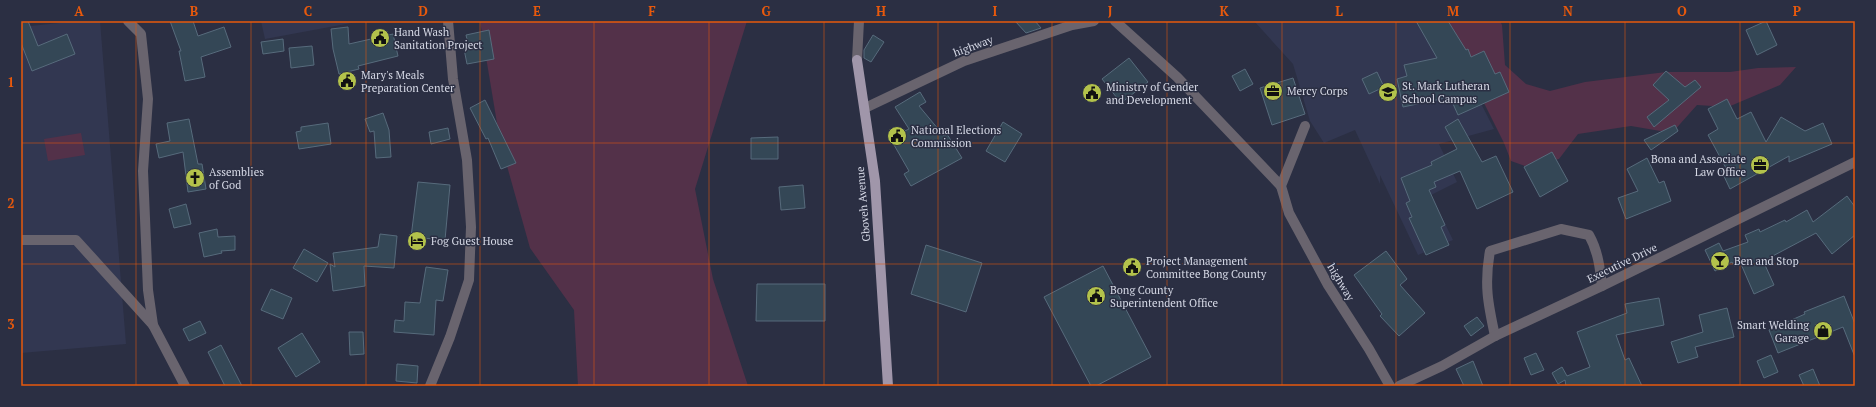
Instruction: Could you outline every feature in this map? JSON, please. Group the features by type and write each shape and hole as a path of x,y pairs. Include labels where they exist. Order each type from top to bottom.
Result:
{"main road":[{"name":"Gboveh Avenue","path":"857,60 875,181 888,386"}],"street":[{"path":"128,21 140,34 148,99 143,171 148,290 153,325"},
{"path":"430,386 450,337 469,280 471,227 467,160 453,79 448,21"},
{"name":"Gboveh Avenue","path":"857,60 859,21"},
{"name":"highway","path":"865,108 964,61 1072,25 1094,21"},
{"name":"highway","path":"1115,21 1177,77 1281,186 1289,213 1328,285 1369,349 1390,386"},
{"path":"1281,186 1305,126"},
{"name":"Executive Drive","path":"1399,386 1442,366 1496,336 1602,286 1855,162"},
{"path":"1496,336 1487,299 1486,270 1490,251 1561,230 1589,235 1594,244 1599,260 1602,286"},
{"path":"21,240 76,240 153,325 185,386"}],"shaded area":[{"path":"78,21 100,21 126,344 21,353 21,27"},
{"path":"261,21 362,21 265,39"},
{"path":"480,21 747,21 695,189 713,279 748,386 578,386 574,310 530,248 500,141"},
{"name":"St. Mark Lutheran School Campus","path":"1254,21 1439,21 1494,129 1439,144 1457,182 1431,195 1453,240 1418,255 1380,175 1380,184 1355,130 1324,143 1310,121 1293,64"},
{"path":"1443,21 1500,21 1502,25 1505,65 1526,84 1550,91 1585,82 1666,72 1730,72 1758,68 1796,67 1780,85 1728,107 1697,105 1672,133 1631,126 1578,134 1559,159 1525,166 1511,161 1504,143"},
{"path":"81,133 85,155 48,161 44,139"}],"building":[{"path":"21,21 28,21 38,46 67,34 75,54 32,71 21,43"},
{"path":"170,21 193,21 198,36 224,27 231,47 201,57 205,77 185,81 179,51 181,51"},
{"path":"1015,21 1035,21 1041,28 1026,33"},
{"path":"1416,21 1448,21 1466,50 1468,49 1471,57 1484,51 1495,74 1500,72 1509,92 1458,115 1450,97 1403,107 1397,79 1407,76 1404,65 1437,58"},
{"path":"1766,21 1777,45 1757,55 1746,30"},
{"path":"348,27 349,44 393,34 398,56 358,66 359,69 339,74 333,49 331,29"},
{"path":"489,30 494,59 467,64 464,49 469,48 466,35"},
{"path":"873,35 884,42 871,62 864,58 864,50"},
{"path":"283,39 284,51 263,54 261,42"},
{"path":"312,46 314,65 291,68 289,48"},
{"path":"1129,58 1148,82 1121,103 1102,79"},
{"path":"1245,69 1253,84 1240,91 1232,76"},
{"path":"1666,71 1685,87 1695,80 1701,87 1654,127 1647,117 1669,100 1653,85"},
{"path":"1377,72 1384,87 1369,94 1362,79"},
{"path":"1293,78 1305,114 1272,125 1260,88"},
{"path":"920,92 926,102 919,106 944,136 947,134 962,158 911,186 904,174 909,171 890,138 909,129 895,107"},
{"path":"1727,99 1737,119 1751,112 1766,142 1781,117 1805,131 1823,123 1832,144 1789,162 1789,156 1730,189 1721,170 1726,168 1708,135 1718,129 1708,109"},
{"path":"485,100 516,163 501,169 488,138 486,139 470,108"},
{"path":"383,113 389,130 391,157 376,158 374,131 370,132 365,119"},
{"path":"189,119 198,164 202,164 206,189 188,192 183,152 159,158 156,144 170,141 167,123"},
{"path":"1458,119 1482,162 1496,156 1513,192 1477,209 1460,171 1434,182 1436,187 1429,190 1445,225 1441,227 1449,245 1426,255 1409,218 1412,217 1406,203 1410,201 1401,178 1432,165 1431,162 1457,149 1445,127"},
{"path":"1003,122 1022,134 1005,162 986,151"},
{"path":"328,123 331,144 299,149 296,132 301,131 301,127"},
{"path":"1675,125 1678,131 1651,150 1644,140"},
{"path":"448,128 450,139 431,144 429,132"},
{"path":"778,137 778,159 751,159 751,138"},
{"path":"1552,152 1568,181 1540,197 1524,167"},
{"path":"1647,158 1659,183 1664,181 1671,201 1626,219 1618,198 1638,191 1627,169"},
{"path":"418,182 450,185 445,240 411,237"},
{"path":"803,185 805,208 781,210 779,187"},
{"path":"1847,196 1855,207 1855,235 1832,254 1816,233 1769,258 1771,263 1765,265 1774,285 1754,294 1741,264 1734,266 1732,262 1715,271 1705,250 1719,243 1723,251 1748,242 1745,235 1759,229 1760,232 1785,220 1786,222 1807,210 1813,222"},
{"path":"186,204 191,224 174,228 169,209"},
{"path":"217,229 218,237 235,236 235,250 221,251 222,253 204,257 199,233"},
{"path":"380,234 397,236 394,268 364,266 365,286 333,291 330,264 335,267 333,253 378,247"},
{"path":"926,245 982,263 966,312 911,294"},
{"path":"304,249 328,263 317,282 293,268"},
{"path":"1386,251 1407,279 1400,285 1425,313 1399,336 1380,316 1382,314 1354,275"},
{"path":"1103,266 1151,357 1096,386 1091,386 1044,297"},
{"path":"426,267 448,270 443,301 436,300 434,335 394,332 395,320 404,321 405,302 420,303"},
{"path":"757,284 825,284 825,321 756,321"},
{"path":"271,289 292,298 283,319 261,310"},
{"path":"1844,296 1855,324 1855,357 1843,327 1778,353 1769,330 1805,314 1804,312"},
{"path":"1659,298 1664,325 1616,335 1625,360 1629,358 1642,386 1566,386 1565,380 1558,384 1552,373 1562,367 1567,376 1590,367 1577,332 1627,313 1625,304"},
{"path":"1727,308 1734,337 1695,347 1698,357 1678,363 1671,342 1703,332 1699,315"},
{"path":"1477,317 1484,326 1471,336 1464,326"},
{"path":"200,321 206,333 189,341 183,329"},
{"path":"349,332 363,332 364,354 350,355"},
{"path":"302,333 320,362 296,377 278,348"},
{"path":"221,345 242,386 225,386 208,352"},
{"path":"1536,353 1544,370 1531,375 1524,358"},
{"path":"1771,355 1778,372 1764,378 1757,361"},
{"path":"1473,361 1483,386 1464,386 1456,369"},
{"path":"397,364 418,366 417,383 396,381"},
{"path":"1813,369 1820,386 1804,386 1799,375"}],"place":[{"name":"Hand Wash Sanitation Project","path":"380,38"},
{"name":"Mary's Meals Preparation Center","path":"347,81"},
{"name":"Mercy Corps","path":"1273,91"},
{"name":"St. Mark Lutheran School Campus","path":"1388,92"},
{"name":"Ministry of Gender and Development","path":"1092,93"},
{"name":"National Elections Commission","path":"897,136"},
{"name":"Bona and Associate Law Office","path":"1760,165"},
{"name":"Assemblies of God","path":"195,178"},
{"name":"Fog Guest House","path":"417,241"},
{"name":"Ben and Stop","path":"1720,261"},
{"name":"Project Management Committee Bong County","path":"1132,267"},
{"name":"Bong County Superintendent Office","path":"1096,296"},
{"name":"Smart Welding Garage","path":"1823,331"}]}
